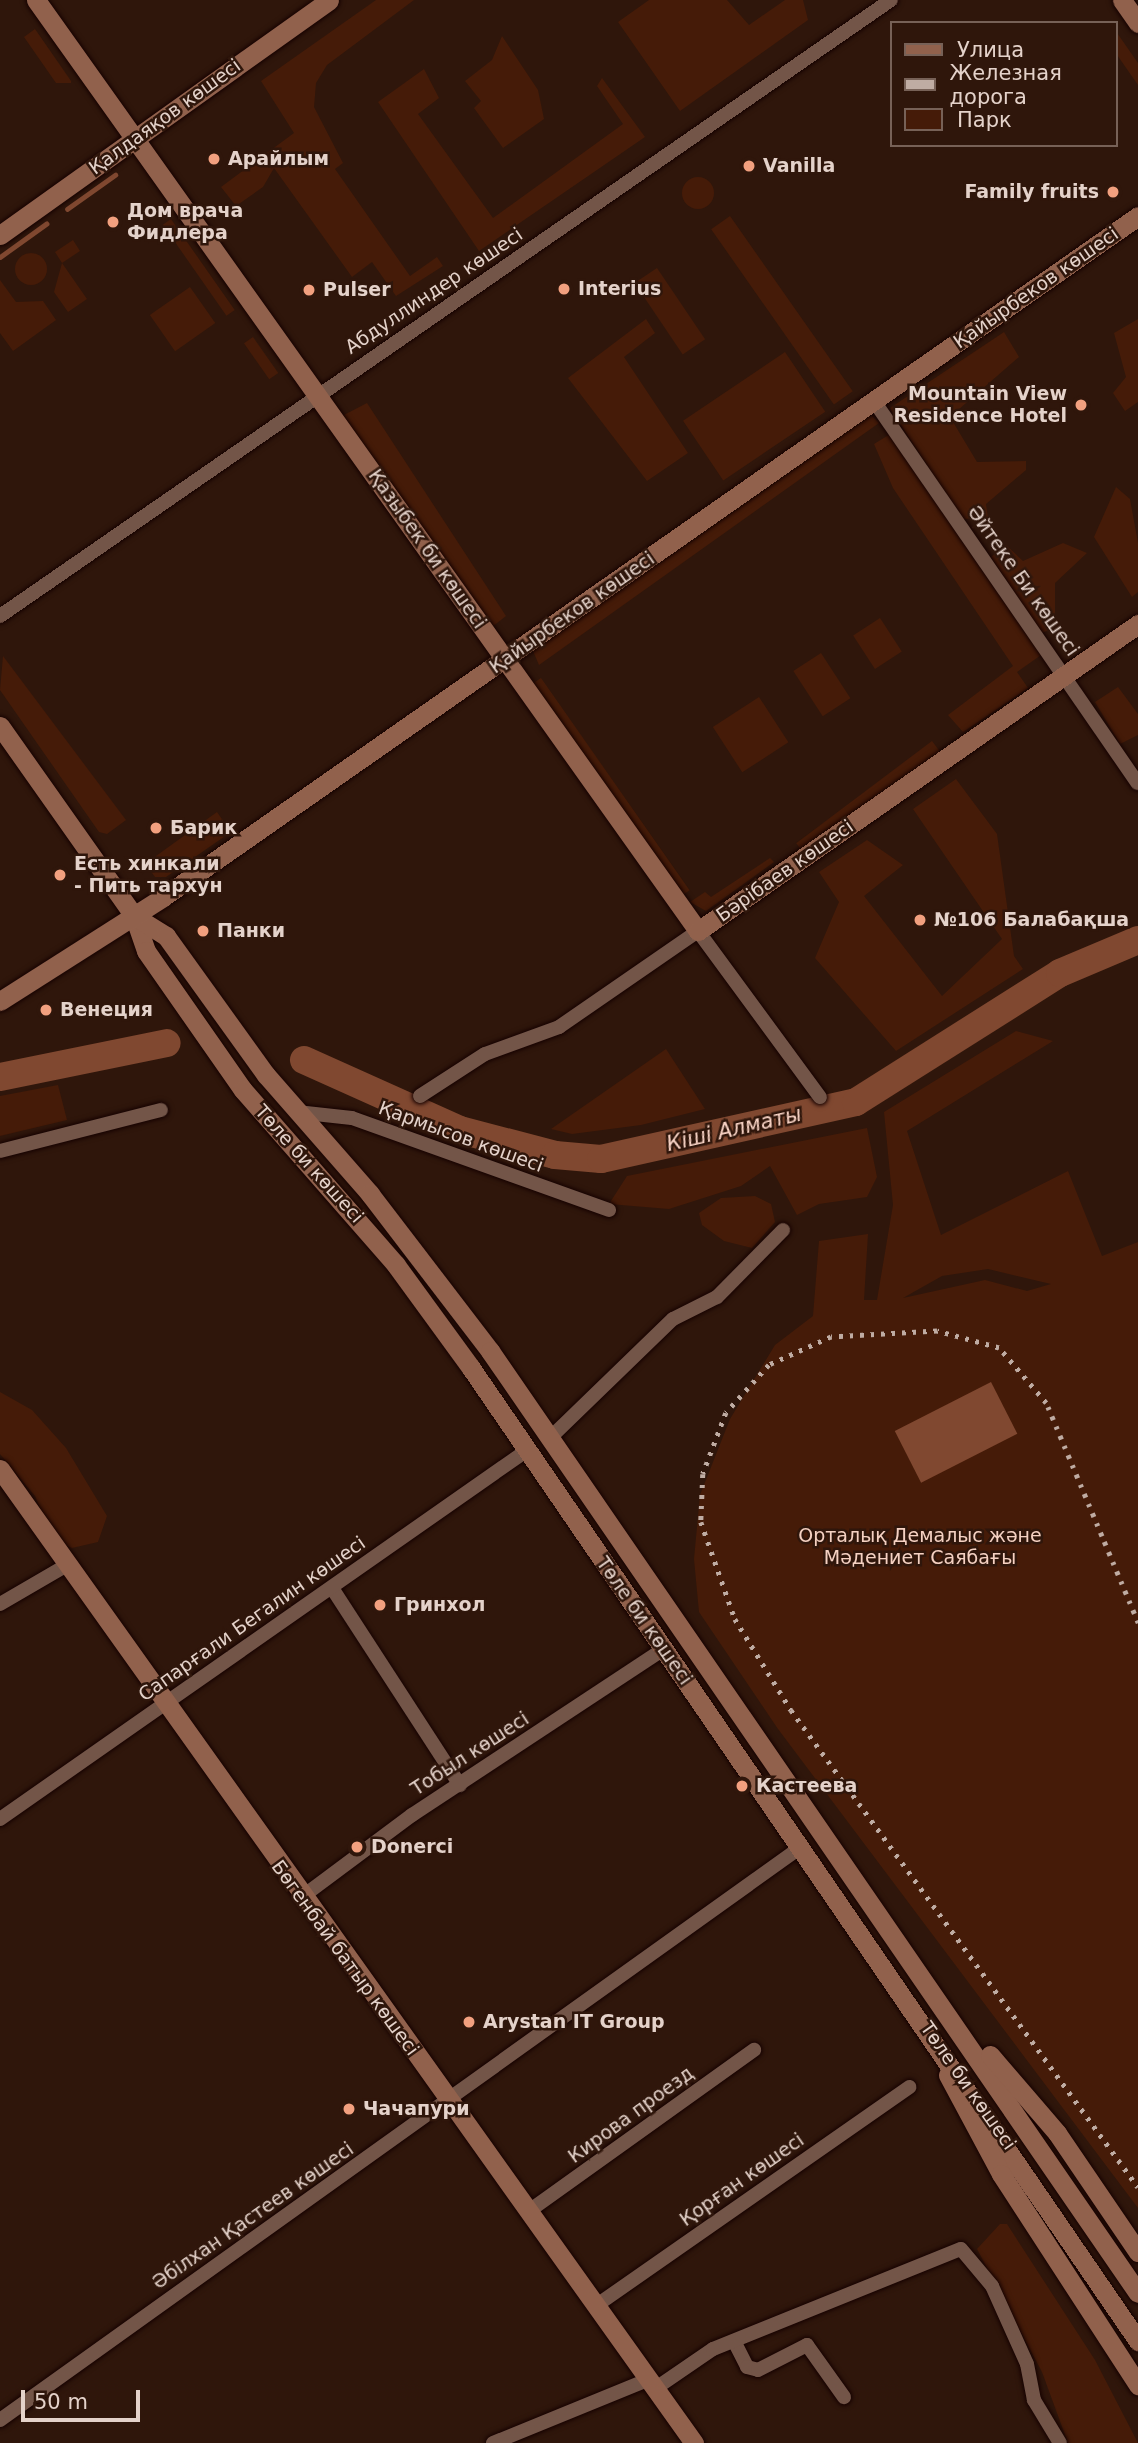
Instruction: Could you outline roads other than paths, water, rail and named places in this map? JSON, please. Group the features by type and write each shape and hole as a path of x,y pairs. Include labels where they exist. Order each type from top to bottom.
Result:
{"main road":[{"name":"Қазыбек би көшесі","path":"36,0 698,931"},
{"name":"Қалдаяқов көшесі","path":"0,235 330,0"},
{"path":"1122,0 1138,23"},
{"name":"Қайырбеков көшесі","path":"0,1000 134,916 506,661 1138,216"},
{"name":"Бәрібаев көшесі","path":"698,931 1138,624"},
{"name":"Төле би көшесі","path":"0,726 134,916 146,951 243,1090 396,1265 922,2020 1046,2200 1138,2341"},
{"name":"Төле би көшесі","path":"134,916 166,936 297,1112 416,1251 550,1438 1068,2186 1138,2293"},
{"name":"Бөгенбай батыр көшесі","path":"0,1469 164,1704 694,2443"},
{"path":"942,2004 1057,2133 1138,2252"},
{"path":"922,2020 1001,2174 1138,2385"}],"street":[{"name":"Абдуллиндер көшесі","path":"0,616 891,0"},
{"name":"Әйтеке Би көшесі","path":"874,401 1138,783"},
{"name":"Бәрібаев көшесі","path":"420,1096 485,1054 559,1027 698,931"},
{"name":"Қазыбек би көшесі","path":"698,931 820,1097"},
{"path":"0,1151 160,1110"},
{"name":"Қармысов көшесі","path":"297,1112 352,1118 609,1210"},
{"path":"550,1438 673,1319 717,1297 783,1230"},
{"name":"Сапарғали Бегалин көшесі","path":"0,1819 526,1451"},
{"path":"0,1604 67,1565"},
{"path":"332,1588 460,1785"},
{"name":"Тобыл көшесі","path":"302,1897 460,1785 664,1649"},
{"name":"Әбілхан Қастеев көшесі","path":"0,2420 801,1847"},
{"name":"Кирова проезд","path":"529,2211 754,2050"},
{"name":"Қорған көшесі","path":"597,2305 909,2087"},
{"path":"493,2443 653,2384 734,2341 917,2262 961,2249 992,2286 1027,2364 1034,2400 1060,2443"},
{"path":"734,2341 747,2367 758,2370 807,2345 844,2397"}],"waterway":[{"path":"67,209 115,175"},
{"path":"0,257 46,224"},
{"name":"Кіші Алматы","path":"304,1060 460,1130 555,1155 601,1159 856,1102 1060,973 1138,940"},
{"name":"Кіші Алматы","path":"0,1077 167,1043"}],"railway":[{"path":"1138,1623 1046,1403 999,1348 937,1331 831,1337 769,1365 726,1413 703,1474 701,1522 735,1619 791,1710 1138,2187"}],"place":[{"name":"Арайлым","path":"214,159"},
{"name":"Vanilla","path":"749,166"},
{"name":"Family fruits","path":"1113,192"},
{"name":"Дом врача Фидлера","path":"113,222"},
{"name":"Interius","path":"564,289"},
{"name":"Pulser","path":"309,290"},
{"name":"Mountain View Residence Hotel","path":"1081,405"},
{"name":"Барик","path":"156,828"},
{"name":"Есть хинкали - Пить тархун","path":"60,875"},
{"name":"№106 Балабақша","path":"920,920"},
{"name":"Панки","path":"203,931"},
{"name":"Венеция","path":"46,1010"},
{"name":"Гринхол","path":"380,1605"},
{"name":"Кастеева","path":"742,1786"},
{"name":"Donerci","path":"357,1847"},
{"name":"Arystan IT Group","path":"469,2022"},
{"name":"Чачапури","path":"349,2109"}],"park label":[{"name":"Орталық Демалыс және Мәдениет Саябағы","path":"920,1547"}]}
